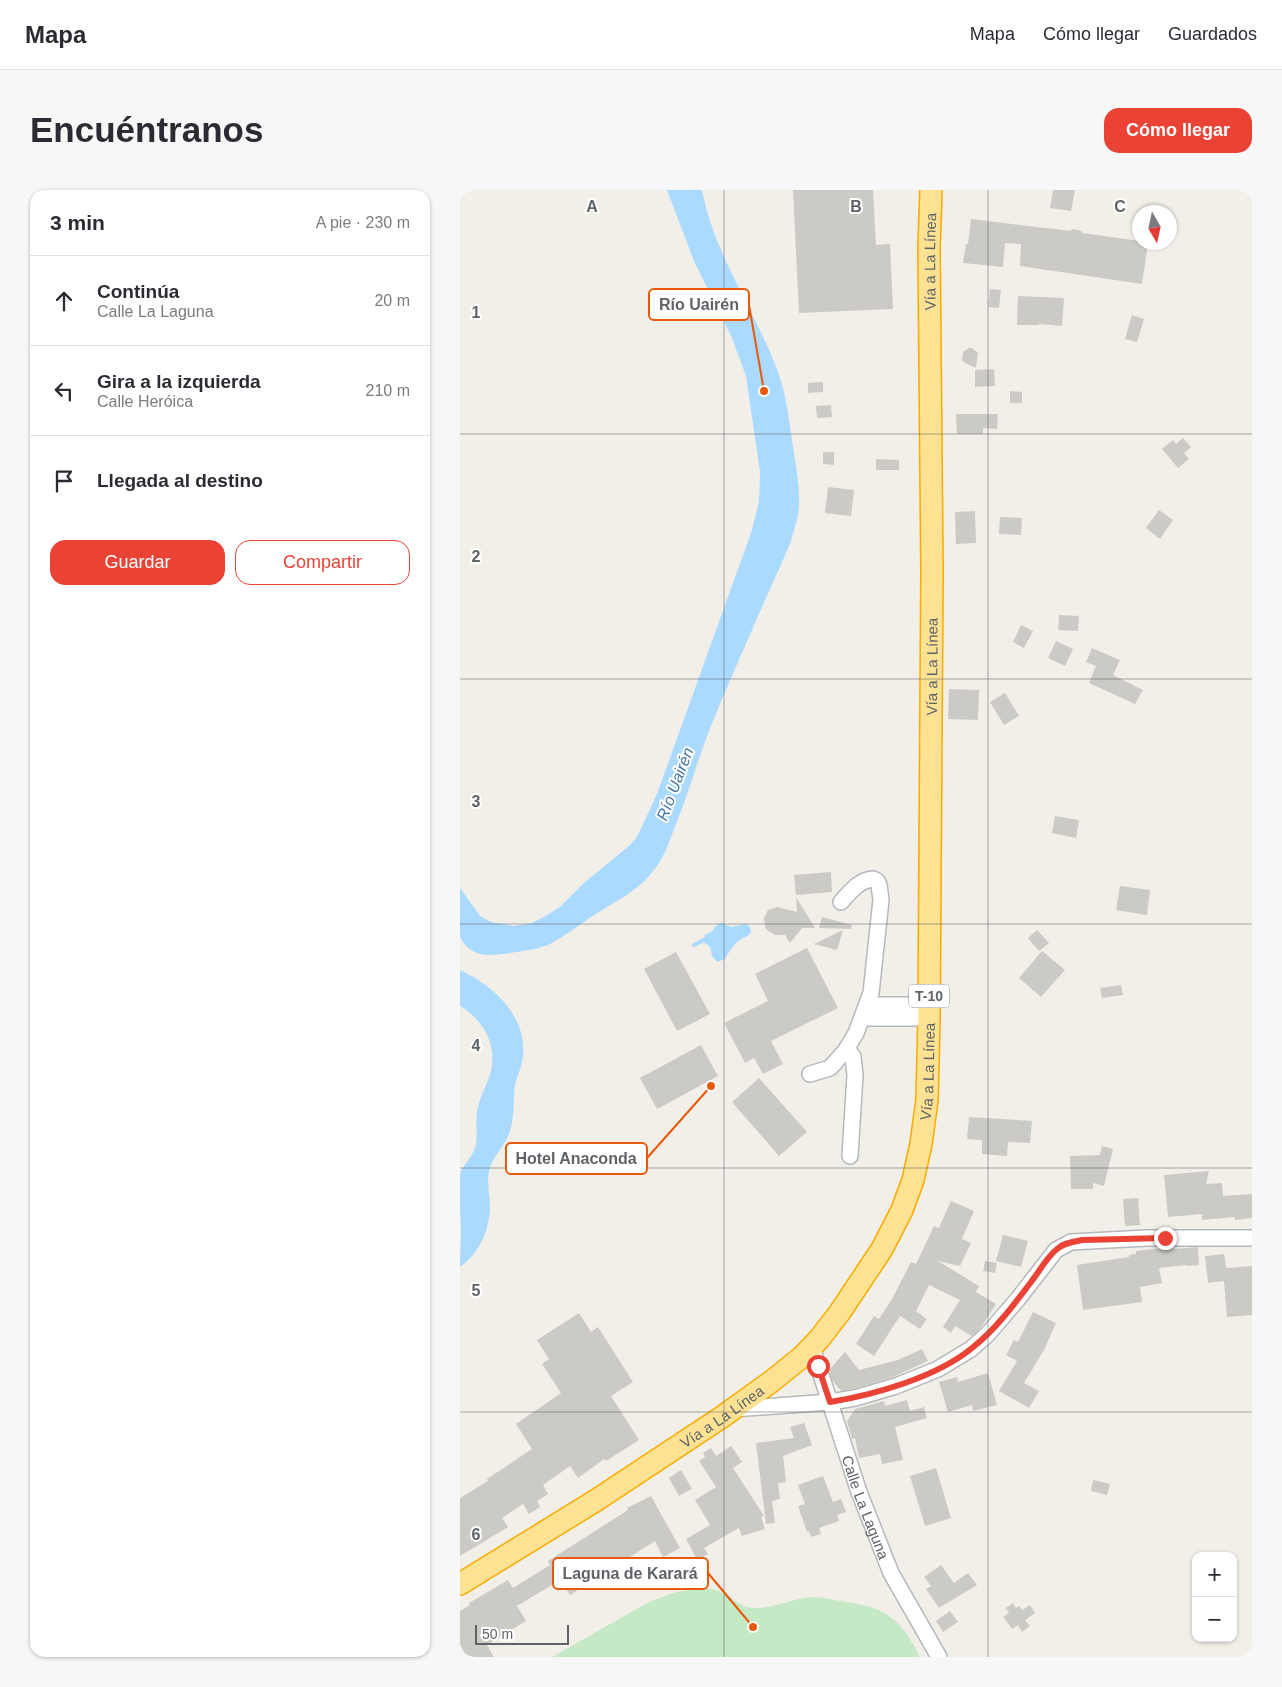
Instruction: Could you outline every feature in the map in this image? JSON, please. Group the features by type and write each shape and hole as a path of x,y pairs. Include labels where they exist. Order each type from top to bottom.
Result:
{"highway":[{"name":"Vía a La Línea","path":"460,1584 595,1501 734,1409 772,1381 812,1347 840,1312 882,1249 902,1210 913,1180 923,1135 927,1100 929,1011 932,571 929,248 931,190"}],"street":[{"path":"810,1074 830,1068 847,1048 871,993 881,900 877,881 873,879 864,881 852,889 841,902"},
{"path":"864,1012 929,1011"},
{"path":"847,1048 852,1057 855,1075 850,1156"},
{"path":"734,1409 830,1402 854,1398 896,1386 956,1359 972,1349 1002,1319 1056,1250 1071,1242 1147,1238 1252,1238"},
{"name":"Calle La Laguna","path":"812,1347 870,1522 891,1574 939,1657"}],"green space":[{"path":"696,1588 716,1590 743,1606 753,1608 767,1607 814,1597 869,1607 889,1616 897,1623 905,1632 920,1657 552,1657 649,1602 673,1593"}],"water":[{"path":"667,190 702,190 716,238 769,349 786,400 798,477 799,507 797,521 790,544 717,712 678,820 657,866 632,891 550,944 534,949 484,955 471,950 460,937 460,888 480,916 491,922 514,926 532,923 560,907 584,883 629,846 637,837 657,794 751,533 759,502 760,472 746,376 732,338 694,261"},
{"path":"721,923 731,927 746,924 750,927 751,932 736,943 725,959 717,962 712,956 710,947 704,942 705,935"},
{"path":"460,970 472,976 495,993 514,1015 523,1041 523,1056 515,1085 511,1128 489,1171 490,1214 486,1231 473,1255 460,1267 460,1175 475,1148 477,1112 491,1071 492,1051 490,1042 481,1025 460,1006"}],"building":[{"path":"793,190 873,190 876,245 890,244 893,309 799,313"},
{"path":"1053,190 1075,190 1071,211 1050,208"},
{"path":"971,219 1071,231 1072,229 1082,231 1082,233 1132,240 1132,250 1147,250 1142,284 1020,266 1021,244 1005,243 1003,267 963,263 966,244 968,244"},
{"path":"990,289 1001,290 999,308 988,307"},
{"path":"1018,296 1064,298 1062,326 1017,325"},
{"path":"1132,315 1144,319 1137,342 1125,339"},
{"path":"969,348 978,353 976,368 962,360 963,352"},
{"path":"994,369 995,386 975,387 975,370"},
{"path":"823,382 823,392 808,393 808,383"},
{"path":"1010,391 1022,392 1022,403 1010,403"},
{"path":"831,405 832,417 817,418 816,406"},
{"path":"956,414 998,414 997,429 983,428 983,434 957,434"},
{"path":"1183,438 1191,447 1184,453 1189,459 1178,468 1162,449 1173,440 1176,444"},
{"path":"823,452 834,452 834,465 823,464"},
{"path":"876,459 899,460 899,470 876,470"},
{"path":"828,487 854,490 851,516 825,513"},
{"path":"1159,510 1173,520 1160,539 1146,528"},
{"path":"975,511 976,543 956,544 955,512"},
{"path":"1000,517 1022,518 1021,535 999,534"},
{"path":"1059,615 1079,616 1078,631 1058,630"},
{"path":"1021,625 1033,631 1024,648 1013,642"},
{"path":"1056,641 1073,649 1065,666 1048,658"},
{"path":"1092,648 1120,660 1113,675 1143,690 1135,704 1089,683 1096,666 1086,662"},
{"path":"949,689 979,690 978,720 948,719"},
{"path":"1005,693 1019,716 1004,725 990,702"},
{"path":"1055,816 1079,820 1076,838 1052,833"},
{"path":"831,872 832,892 796,895 794,875"},
{"path":"1120,886 1150,890 1147,915 1116,910"},
{"path":"796,897 815,928 802,928 790,943 785,935 775,935 767,930 764,918 768,910 777,907 797,912"},
{"path":"822,917 852,925 851,929 819,928"},
{"path":"843,930 837,950 814,944"},
{"path":"1037,930 1049,943 1039,951 1028,938"},
{"path":"807,948 838,1008 771,1041 783,1064 763,1074 754,1058 745,1063 724,1023 768,1001 755,974"},
{"path":"1042,951 1065,970 1041,997 1019,978"},
{"path":"676,952 710,1014 677,1031 644,969"},
{"path":"1121,985 1123,995 1102,998 1100,988"},
{"path":"701,1045 718,1076 657,1109 640,1078"},
{"path":"759,1078 807,1132 779,1156 732,1102"},
{"path":"969,1117 1032,1121 1030,1143 1008,1142 1007,1156 982,1154 982,1140 967,1139"},
{"path":"1102,1146 1113,1149 1104,1186 1093,1183 1093,1189 1071,1189 1070,1156 1100,1155"},
{"path":"1209,1171 1206,1184 1222,1183 1223,1196 1252,1194 1252,1218 1235,1220 1235,1217 1202,1220 1202,1214 1168,1217 1164,1175"},
{"path":"1138,1198 1140,1225 1125,1226 1123,1199"},
{"path":"951,1201 974,1211 962,1239 971,1243 960,1266 938,1261 979,1286 976,1292 996,1304 980,1329 972,1336 955,1326 951,1333 943,1327 960,1300 929,1285 916,1311 927,1319 920,1329 900,1316 874,1356 856,1344 874,1316 879,1319 892,1299 911,1262 916,1264 934,1226 939,1228"},
{"path":"1003,1235 1028,1241 1021,1267 996,1261"},
{"path":"1174,1247 1174,1249 1198,1247 1199,1265 1159,1268 1162,1283 1140,1287 1142,1302 1083,1310 1077,1265 1129,1257 1129,1255 1136,1254 1136,1251"},
{"path":"1224,1254 1226,1268 1252,1266 1252,1315 1227,1317 1224,1281 1208,1283 1205,1256"},
{"path":"985,1261 997,1263 995,1273 983,1271"},
{"path":"1033,1312 1056,1323 1044,1350 1024,1383 1039,1391 1029,1408 999,1391 1017,1361 1006,1355 1014,1340 1018,1342"},
{"path":"579,1313 591,1332 598,1327 633,1382 611,1396 639,1440 606,1461 604,1459 578,1478 570,1466 543,1485 548,1494 537,1501 540,1507 529,1514 523,1504 502,1518 508,1527 460,1556 460,1498 488,1481 487,1479 532,1449 516,1424 561,1393 542,1364 549,1359 537,1340"},
{"path":"922,1349 928,1361 893,1377 853,1389 841,1391 832,1380 829,1370 845,1352 859,1370 898,1360"},
{"path":"988,1373 997,1405 973,1411 972,1405 948,1412 939,1382 957,1377 958,1382"},
{"path":"907,1400 910,1411 924,1407 927,1418 895,1427 903,1460 882,1464 880,1454 859,1458 855,1438 852,1439 847,1421 855,1409 884,1401 885,1406"},
{"path":"804,1423 812,1445 783,1456 786,1482 778,1483 780,1499 772,1501 775,1523 766,1524 756,1443 794,1438 790,1427"},
{"path":"731,1446 742,1462 733,1468 764,1516 761,1517 765,1529 742,1536 739,1528 704,1548 708,1554 697,1560 686,1539 710,1525 695,1500 716,1487 699,1461 705,1457 703,1453 711,1448 716,1456"},
{"path":"936,1468 951,1518 925,1526 910,1476"},
{"path":"681,1470 692,1489 679,1496 669,1478"},
{"path":"823,1476 833,1502 841,1499 846,1512 837,1515 839,1521 819,1528 821,1534 811,1537 809,1531 807,1532 798,1506 805,1504 798,1485"},
{"path":"1093,1480 1110,1484 1107,1495 1091,1491"},
{"path":"651,1496 680,1548 663,1557 655,1541 570,1595 560,1580 517,1606 526,1621 487,1645 494,1657 467,1657 460,1645 460,1611 470,1605 469,1603 508,1580 513,1588 550,1565 548,1561 628,1510 627,1508"},
{"path":"941,1565 954,1583 968,1573 977,1585 939,1608 926,1589 931,1586 924,1577"},
{"path":"1013,1603 1016,1608 1019,1606 1022,1610 1030,1605 1035,1613 1025,1620 1030,1626 1022,1632 1018,1625 1012,1629 1003,1617 1009,1613 1006,1608"},
{"path":"950,1611 958,1622 943,1632 936,1621"}],"waterway":[{"path":"694,945 706,939"}],"place":[{"name":"Río Uairén","path":"764,391"},
{"name":"Hotel Anaconda","path":"711,1086"},
{"name":"Laguna de Karará","path":"753,1627"}],"route":[{"path":"818,1366 830,1402 854,1398 896,1386 938,1369 972,1349 1002,1319 1061,1246 1082,1240 1165,1238"}]}
